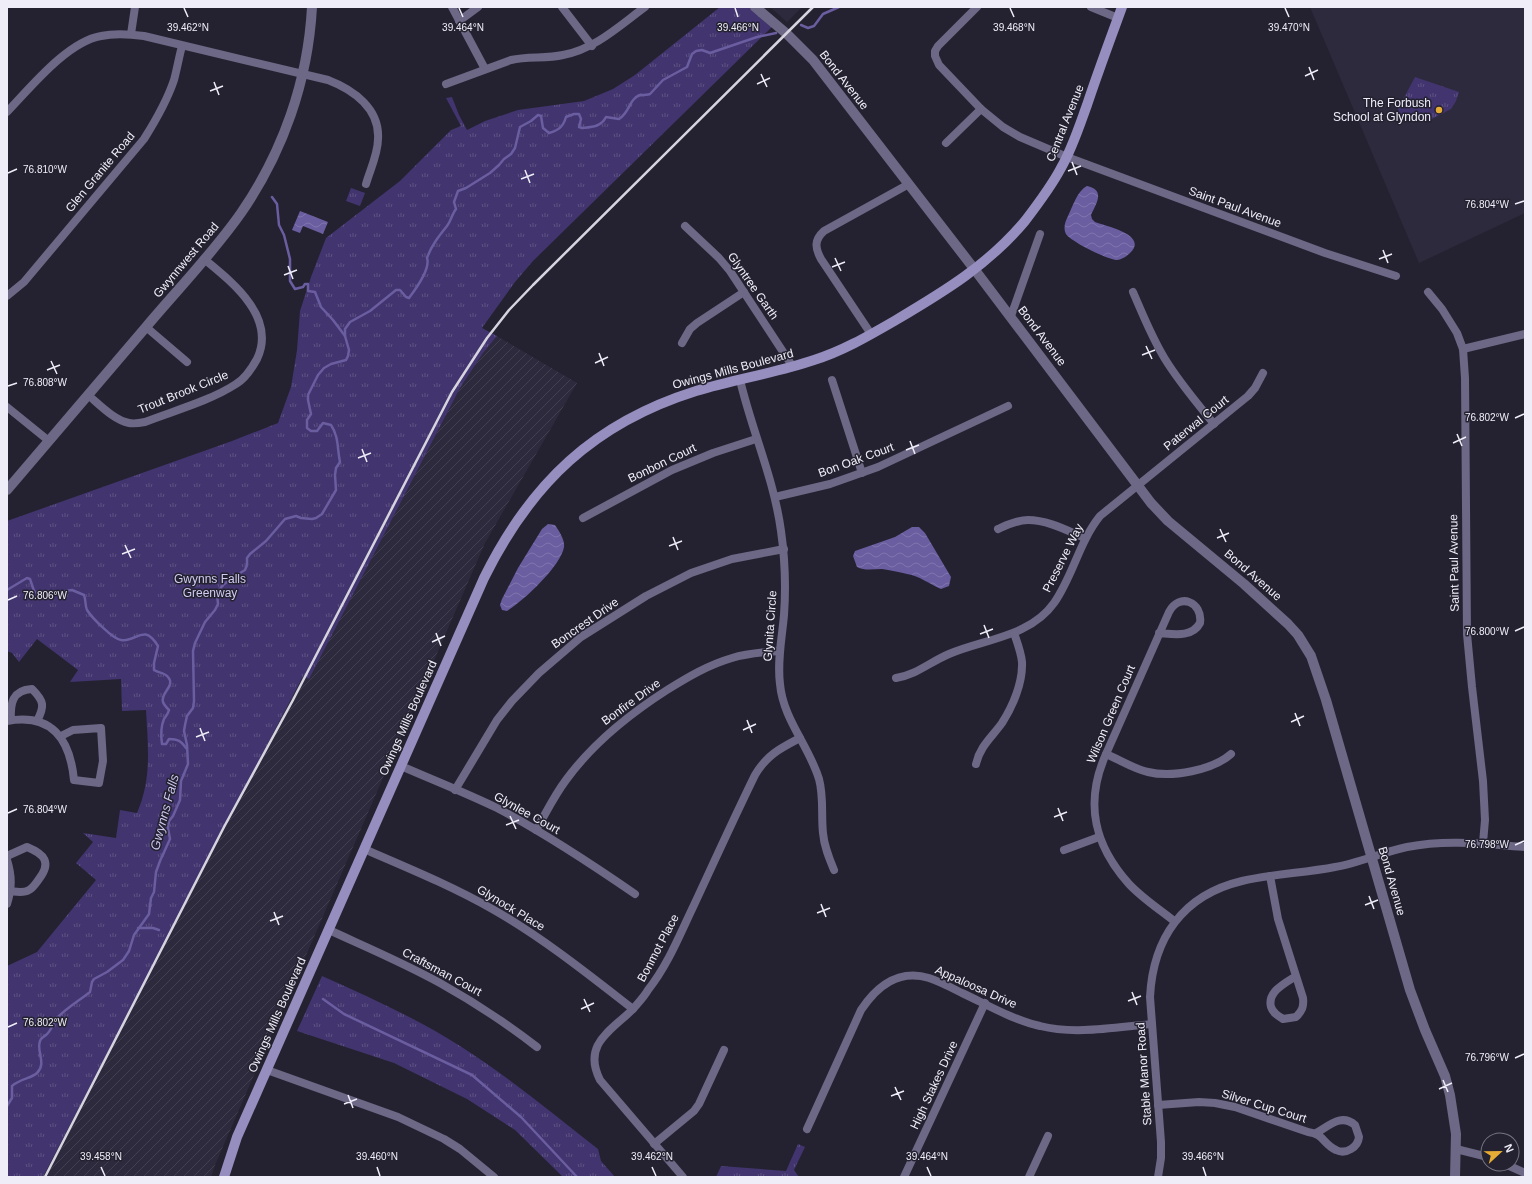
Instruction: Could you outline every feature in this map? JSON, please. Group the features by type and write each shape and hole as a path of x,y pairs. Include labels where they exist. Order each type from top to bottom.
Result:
{"main road":[{"name":"Central Avenue","path":"975,270 1024,222 1052,183 1067,157 1122,7"},
{"name":"Owings Mills Boulevard","path":"224,1177 238,1137 267,1070 484,578 504,539 534,497 564,465 616,426 655,406 679,397 793,367 836,352 871,334 939,294 975,270"}],"street":[{"path":"131,34 136,7"},
{"name":"Gwynnwest Road","path":"7,490 204,259 240,213 271,163 292,112 303,74 311,25 312,7"},
{"path":"452,7 485,69"},
{"path":"459,21 478,7"},
{"path":"562,7 592,46"},
{"path":"446,84 485,69 521,58 563,55 592,46 645,7"},
{"name":"Bond Avenue","path":"755,7 805,51 1011,316 1137,487 1168,521 1274,610 1288,624 1311,656 1326,700 1371,858 1416,1007 1445,1076 1453,1110 1456,1148 1455,1177"},
{"name":"Saint Paul Avenue","path":"977,7 938,46 935,51 935,56 939,65 981,109 1003,127 1020,137 1067,157 1325,253 1396,276"},
{"path":"1091,7 1118,18"},
{"path":"7,112 61,57 73,48 85,41 100,36 131,34 328,80 350,90 360,97 373,114 376,122 378,140 366,184"},
{"name":"Glen Granite Road","path":"7,296 24,282 144,139 156,121 174,79 182,46"},
{"path":"946,143 981,109"},
{"path":"871,334 821,259 816,247 816,240 824,231 909,184"},
{"name":"Glyntree Garth","path":"685,226 719,258 730,271 793,367"},
{"path":"1011,316 1040,234"},
{"name":"Trout Brook Circle","path":"88,395 108,412 120,419 128,423 136,423 145,422 209,397 229,388 243,378 254,365 260,353 262,342 260,325 253,309 238,289 204,259"},
{"path":"682,344 690,329 697,323 744,292"},
{"path":"1133,292 1156,344 1165,360 1214,424"},
{"name":"Saint Paul Avenue","path":"1428,292 1451,322 1463,349 1465,378 1467,634 1484,787 1485,820 1483,843"},
{"path":"146,327 187,362"},
{"path":"1463,349 1525,334"},
{"name":"Paterwal Court","path":"1137,487 1248,396 1255,388 1263,373"},
{"name":"Glynita Circle","path":"740,380 747,410 775,497 784,549 785,592 779,674 782,696 786,708 819,779 822,801 823,834 828,856 834,870"},
{"path":"832,380 862,473"},
{"name":"Bon Oak Court","path":"775,497 830,484 862,473 899,458 1008,406"},
{"path":"7,407 49,441"},
{"name":"Bonbon Court","path":"583,518 672,470 692,461 756,439"},
{"name":"Preserve Way","path":"896,678 914,674 948,655 1014,632 1029,625 1040,617 1055,602 1085,538 1100,516 1137,487"},
{"path":"998,529 1014,522 1029,520 1060,527 1085,538"},
{"name":"Boncrest Drive","path":"455,790 493,726 512,701 539,673 581,637 646,596 691,573 732,559 784,549"},
{"name":"Wilson Green Court","path":"1159,633 1177,634 1192,632 1200,623 1199,611 1196,607 1184,601 1171,607 1159,633 1099,770 1095,801 1097,831 1110,858 1130,885 1174,921"},
{"path":"976,764 978,754 983,746 1002,723 1019,685 1022,663 1014,632"},
{"name":"Bonfire Drive","path":"536,830 558,792 576,768 605,736 628,717 692,674 705,668 747,654 780,651"},
{"path":"37,720 42,711 42,701 32,690 24,690 11,702 9,721 37,720 50,727 61,736 72,760 74,780 99,783 103,761 101,728 73,730 61,736"},
{"name":"Bonmot Place","path":"683,1177 606,1089 596,1072 594,1052 598,1043 606,1032 633,1008 649,990 670,955 754,775 771,755 800,738"},
{"path":"1106,754 1149,773 1168,774 1214,765 1231,754"},
{"name":"Glynlee Court","path":"401,766 496,808 588,861 635,894"},
{"path":"1064,850 1099,837"},
{"name":"Stable Manor Road","path":"1158,1177 1161,1158 1161,1142 1150,997 1153,966 1158,951 1174,921 1197,902 1217,889 1240,882 1270,876 1335,867 1406,847 1454,842 1525,847"},
{"path":"7,856 26,847 34,850 44,858 46,864 46,870 29,890 23,892 9,891"},
{"name":"Glynock Place","path":"364,849 450,887 494,910 563,954 633,1008"},
{"path":"7,860 12,879 7,904"},
{"path":"1270,876 1278,919 1303,998 1304,1005 1296,1017 1283,1019 1272,1010 1271,998 1276,990 1296,976"},
{"name":"Craftsman Court","path":"329,930 439,982 497,1017 537,1047"},
{"name":"Appaloosa Drive","path":"807,1129 861,1010 868,999 881,986 898,978 909,976 928,978 1027,1022 1052,1029 1082,1030 1152,1024"},
{"name":"High Stakes Drive","path":"904,1177 985,1004"},
{"path":"654,1144 699,1104 724,1050"},
{"path":"267,1070 398,1117 455,1145 494,1177"},
{"name":"Silver Cup Court","path":"1158,1106 1199,1102 1215,1103 1234,1107 1308,1132 1316,1133 1321,1136 1332,1148 1339,1151 1347,1151 1355,1147 1359,1137 1356,1125 1345,1120 1334,1122 1316,1133"},
{"path":"1029,1177 1048,1136"},
{"path":"1456,1148 1480,1155"}],"shaded area":[{"path":"770,7 802,7 787,22"},
{"name":"The Forbush School at Glyndon","path":"1310,7 1525,7 1525,213 1419,263"},
{"path":"497,336 577,383 485,543 211,1177 43,1177 303,676 309,678 460,388 483,353"}],"green space":[{"name":"Gwynns Falls Greenway","path":"720,7 749,7 772,27 533,261 515,282 482,328 497,336 483,353 460,388 309,679 303,676 43,1177 7,1177 7,966 37,952 96,880 76,863 93,842 83,833 116,838 120,810 137,813 145,788 148,749 146,710 122,711 121,679 70,682 78,670 37,639 19,662 12,653 7,651 7,521 232,441 278,423 291,387 297,350 300,311 326,238 400,181 451,130 461,126 446,98 452,97 467,130 485,121 518,110 584,101 613,89 635,75"},
{"path":"1415,77 1459,92 1451,109 1426,122 1405,119 1400,115 1398,109"},
{"path":"351,188 365,193 360,206 346,201"},
{"path":"322,976 409,1017 478,1058 598,1149 601,1161 615,1177 563,1177 515,1130 467,1099 394,1063 297,1031"},
{"path":"798,1144 805,1147 794,1170 799,1177 716,1177 721,1166 786,1171"}],"water":[{"path":"1087,186 1093,188 1098,194 1097,202 1091,215 1092,219 1095,222 1124,232 1134,241 1134,247 1126,257 1117,260 1098,254 1074,241 1066,234 1065,223 1067,218 1078,195"},
{"path":"300,211 328,222 323,234 303,226 300,233 292,230"},
{"path":"548,524 555,525 563,539 564,547 561,555 549,573 531,591 507,611 502,610 500,605 502,599 518,568 542,529"},
{"path":"912,527 919,527 925,533 951,577 949,586 941,589 912,575 885,569 866,569 857,567 853,556 855,551 895,537"}],"waterway":[{"name":"Gwynns Falls","path":"801,25 808,28 814,26 823,14 839,7"},
{"name":"Gwynns Falls","path":"7,1106 12,1098 12,1086 35,1075 40,1069 41,1061 39,1045 41,1039 48,1033 58,1017 90,992 94,979 107,972 123,960 129,951 134,935 149,914 151,898 154,892 156,872 170,839 168,828 169,821 173,816 180,800 181,781 188,764 187,745 184,731 187,716 193,708 194,701 193,651 195,643 205,622 218,604 217,593 223,585 245,570 247,558 250,554 266,541 285,519 296,516 301,518 316,518 322,514 336,490 335,475 336,468 340,462 334,429 331,425 323,423 317,431 311,431 307,428 307,420 311,414 308,395 318,375 324,368 331,364 346,360 349,350 345,336 345,329 350,322 370,311 396,290 400,290 406,297 409,298 425,273 428,263 427,258 431,249 456,209 454,202 458,191 466,188 490,173 511,154 515,148 520,127 538,115 541,116 543,128 549,133 562,126 566,117 574,114 579,114 581,119 579,127 582,128 599,125 606,117 619,119 623,116 636,97 650,94 663,80 687,67 692,54 696,51 702,50 710,53 757,37 776,33"},
{"path":"272,197 277,204 279,225 284,235 290,259 290,281 295,289 308,284 308,291 315,292 321,307 345,336"},
{"path":"7,590 27,578 30,579 34,591 40,595 72,590 84,595 87,610 103,628 117,639 127,640 144,634 153,639 158,646 154,670 165,674 170,680 163,699 164,704 169,710 162,725 162,744 166,744 169,739 175,739 181,742 186,748"},
{"path":"138,928 153,928 159,930"},
{"path":"323,999 344,1014 472,1075 521,1117 577,1177"}],"railway":[{"path":"45,1177 224,827 293,700 452,392 487,338 509,310 533,285 813,7"}],"place":[{"name":"The Forbush School at Glyndon","path":"1439,110"}]}
